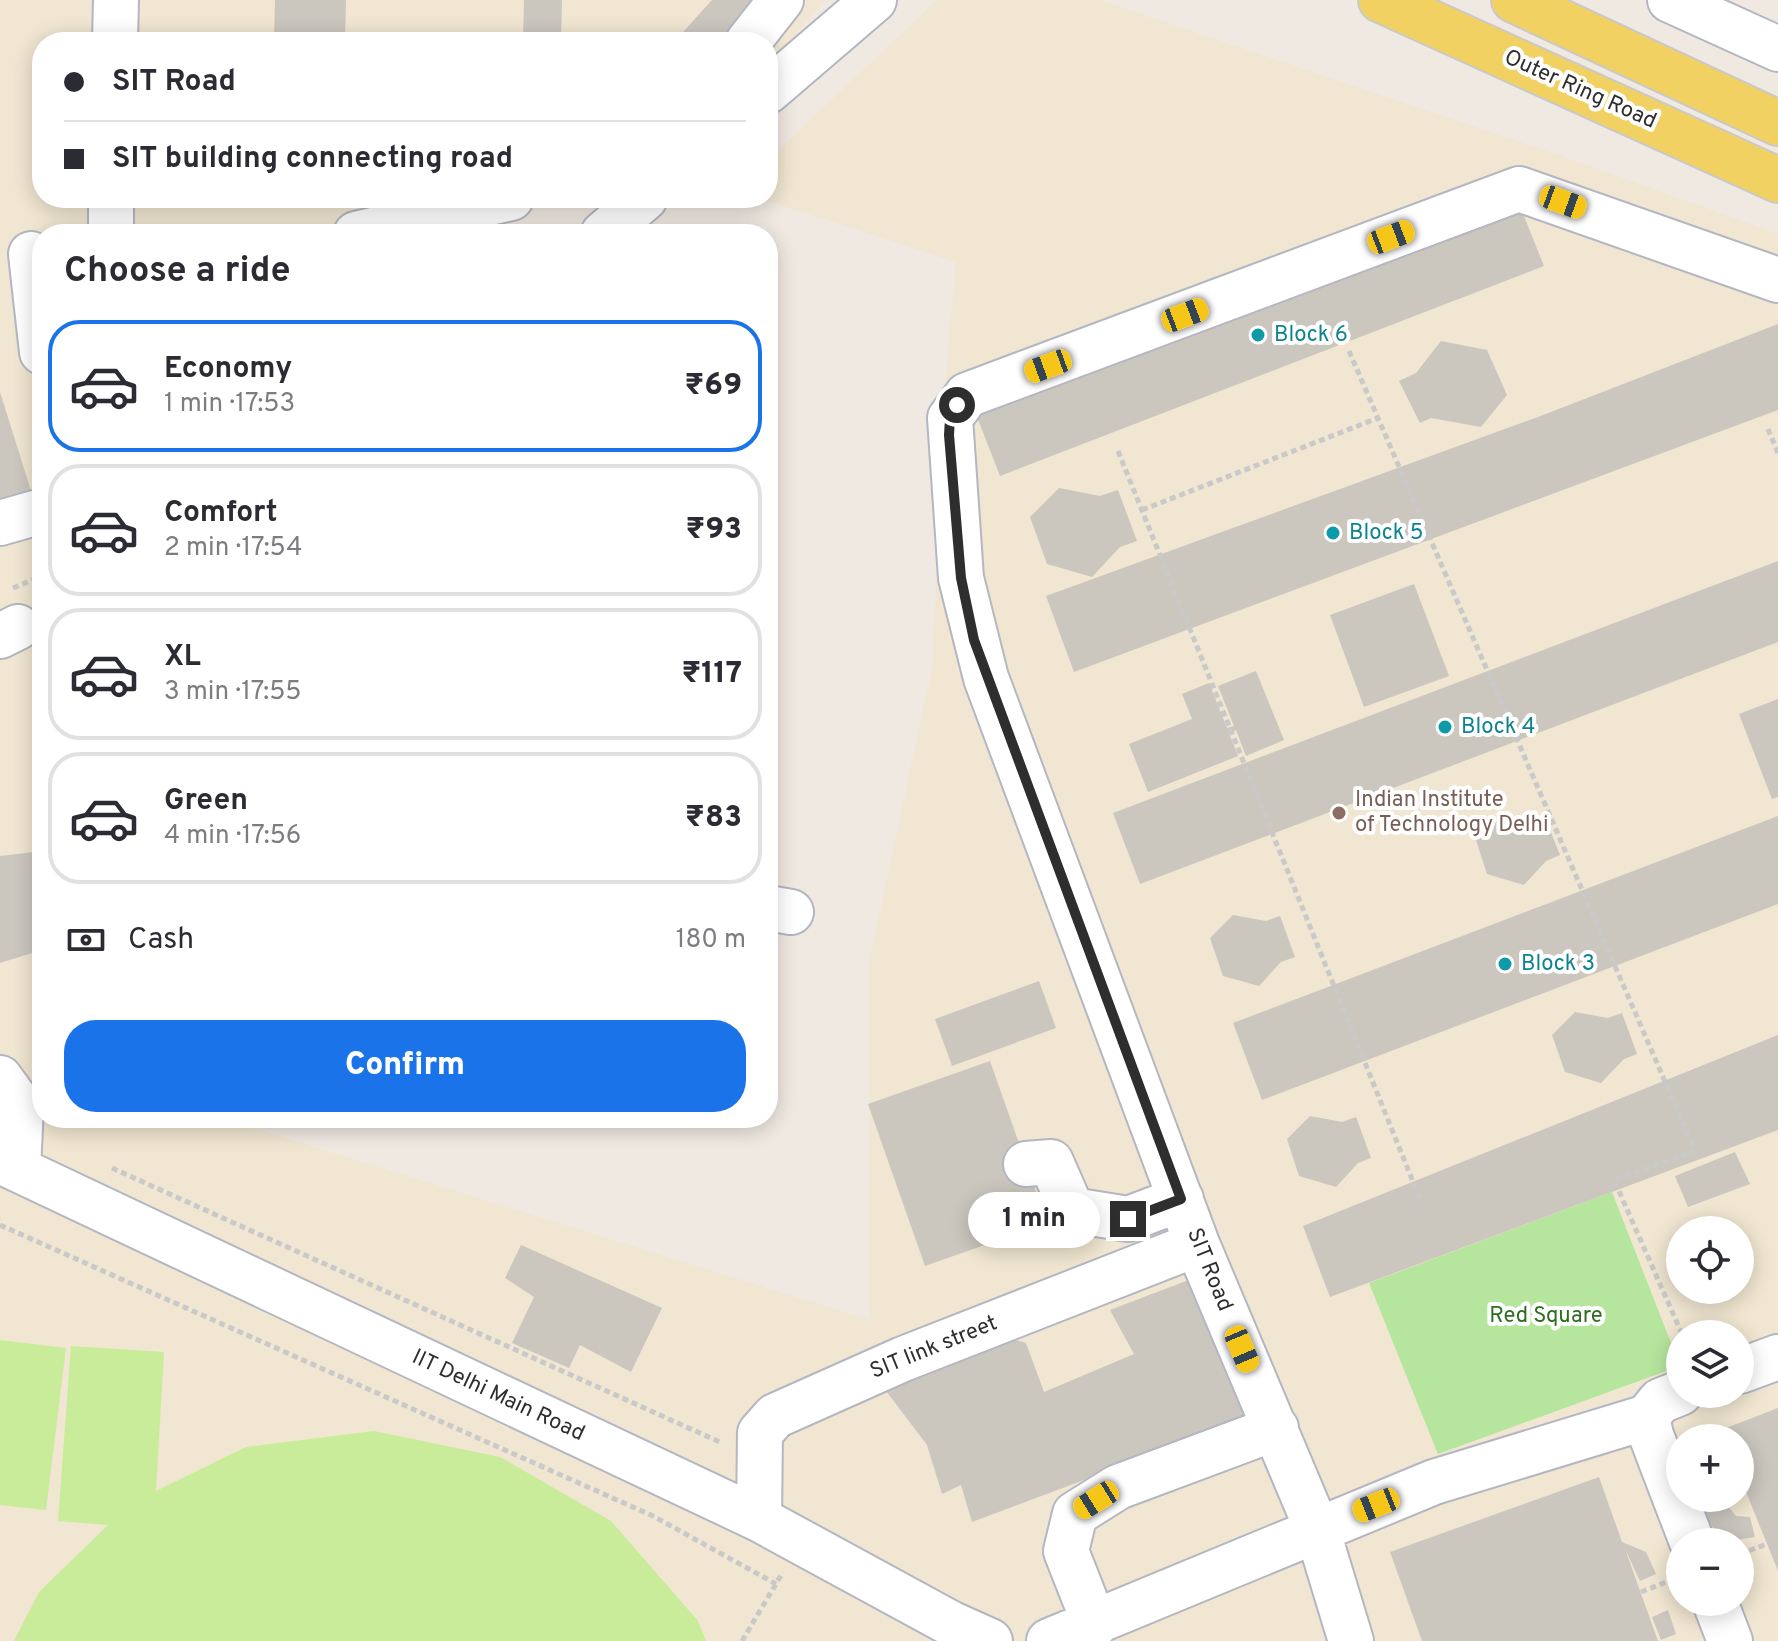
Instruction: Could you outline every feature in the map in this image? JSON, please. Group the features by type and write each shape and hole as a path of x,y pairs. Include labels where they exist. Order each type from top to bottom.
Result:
{"main road":[{"name":"Outer Ring Road","path":"1381,0 1778,180"},
{"path":"1514,0 1778,123"}],"street":[{"path":"115,32 116,0"},
{"path":"756,32 781,0"},
{"path":"778,82 874,0"},
{"path":"1670,0 1778,49"},
{"name":"SIT Road","path":"1351,1641 1317,1529 1197,1244 974,640 961,578 950,418 967,395 1519,189 1778,280"},
{"path":"399,224 468,208"},
{"path":"615,224 633,208"},
{"path":"24,253 32,297"},
{"path":"0,523 32,514"},
{"path":"0,1078 21,1107 9,1165"},
{"path":"1026,1164 1051,1162 1072,1210 1128,1219 1181,1199"},
{"name":"IIT Delhi Main Road","path":"9,1165 759,1519 952,1624 990,1641"},
{"name":"SIT link street","path":"759,1519 760,1433 775,1416 903,1359 1197,1244"},
{"path":"1754,1366 1778,1357"},
{"path":"1049,1641 1095,1625 1434,1482 1664,1405"},
{"path":"1664,1405 1651,1435 1687,1528"},
{"path":"1095,1625 1066,1551 1075,1514 1118,1487 1276,1428"},
{"path":"1720,1616 1730,1641"}],"path":[{"path":"1349,351 1695,1151 1614,1180 1676,1320"},
{"path":"1142,510 1378,418"},
{"path":"1768,429 1778,453"},
{"path":"1118,451 1422,1204"},
{"path":"6,619 32,588"},
{"path":"106,1165 760,1460"},
{"path":"0,1225 653,1516 776,1584"},
{"path":"742,1641 801,1540"},
{"path":"1754,1549 1767,1544"},
{"path":"1641,1592 1666,1582"}],"shaded area":[{"name":"Indian Institute of Technology Delhi","path":"0,0 825,0 778,55 778,32 32,32 32,208 522,208 465,224 32,224 32,1128 253,1128 870,1320 869,963 933,664 945,387 956,262 778,204 778,151 937,0 1099,0 1559,155 1778,234 1778,1641 0,1641"}],"green space":[{"name":"Red Square","path":"1612,1192 1666,1330 1666,1371 1438,1454 1369,1283"},
{"path":"0,1340 66,1348 46,1510 0,1505"},
{"path":"71,1346 164,1352 156,1491 246,1447 374,1431 500,1457 611,1521 698,1621 706,1641 14,1641 39,1592 108,1525 58,1521"}],"building":[{"path":"275,0 346,0 345,32 274,32"},
{"path":"524,0 562,0 561,32 523,32"},
{"path":"712,0 774,0 745,32 683,32"},
{"name":"Block 6","path":"1515,194 1544,266 1000,476 972,404"},
{"name":"Block 5","path":"1778,324 1778,410 1074,672 1046,596 1538,417"},
{"path":"1441,341 1487,350 1507,395 1481,427 1431,418 1420,423 1399,381 1416,373"},
{"path":"0,392 32,494 32,514 0,521"},
{"path":"1059,488 1100,496 1118,490 1137,541 1120,547 1092,577 1047,564 1030,517"},
{"name":"Block 4","path":"1778,561 1778,642 1140,884 1113,813"},
{"path":"1414,584 1449,676 1364,707 1330,615"},
{"path":"1256,671 1284,740 1246,756 1236,730 1229,733 1238,756 1148,792 1129,744 1192,719 1182,694 1209,683 1227,728 1234,726 1218,686"},
{"path":"1778,699 1778,797 1772,799 1739,714"},
{"path":"1498,814 1530,820 1544,815 1560,855 1546,861 1524,885 1487,874 1475,837"},
{"name":"Block 3","path":"1778,816 1778,904 1262,1100 1233,1023"},
{"path":"32,852 32,953 0,963 0,856"},
{"path":"1233,915 1266,921 1280,916 1295,957 1281,962 1259,986 1223,976 1210,938"},
{"path":"1039,981 1056,1028 952,1066 935,1019"},
{"path":"1575,1012 1608,1018 1622,1013 1637,1054 1624,1059 1601,1083 1565,1072 1552,1035"},
{"path":"1778,1035 1778,1130 1330,1297 1303,1226"},
{"path":"990,1061 1047,1223 925,1266 868,1104"},
{"path":"1310,1116 1342,1122 1356,1117 1371,1158 1358,1163 1336,1187 1299,1176 1287,1139"},
{"path":"1735,1152 1750,1184 1688,1207 1675,1176"},
{"path":"521,1245 662,1308 631,1372 580,1345 569,1368 512,1343 534,1297 505,1278"},
{"path":"1207,1273 1260,1414 972,1522 961,1485 942,1494 927,1445 877,1379 988,1332 1026,1343 1044,1392 1134,1354 1110,1310"},
{"path":"1778,1408 1778,1571 1754,1512 1754,1424 1737,1424"},
{"path":"1599,1477 1622,1542 1646,1552 1656,1574 1640,1581 1625,1549 1658,1641 1422,1641 1390,1552"},
{"path":"1702,1512 1733,1512 1736,1516 1750,1517 1753,1528 1713,1528"},
{"path":"1666,1611 1676,1634 1661,1640 1652,1617"}],"place":[{"name":"Block 6","path":"1258,335"},
{"name":"Block 5","path":"1333,533"},
{"name":"Block 4","path":"1445,727"},
{"name":"Indian Institute of Technology Delhi","path":"1339,813"},
{"name":"Block 3","path":"1505,964"}],"route":[{"path":"957,405 950,418 949,435 961,578 974,640 1181,1199 1128,1219"}]}
